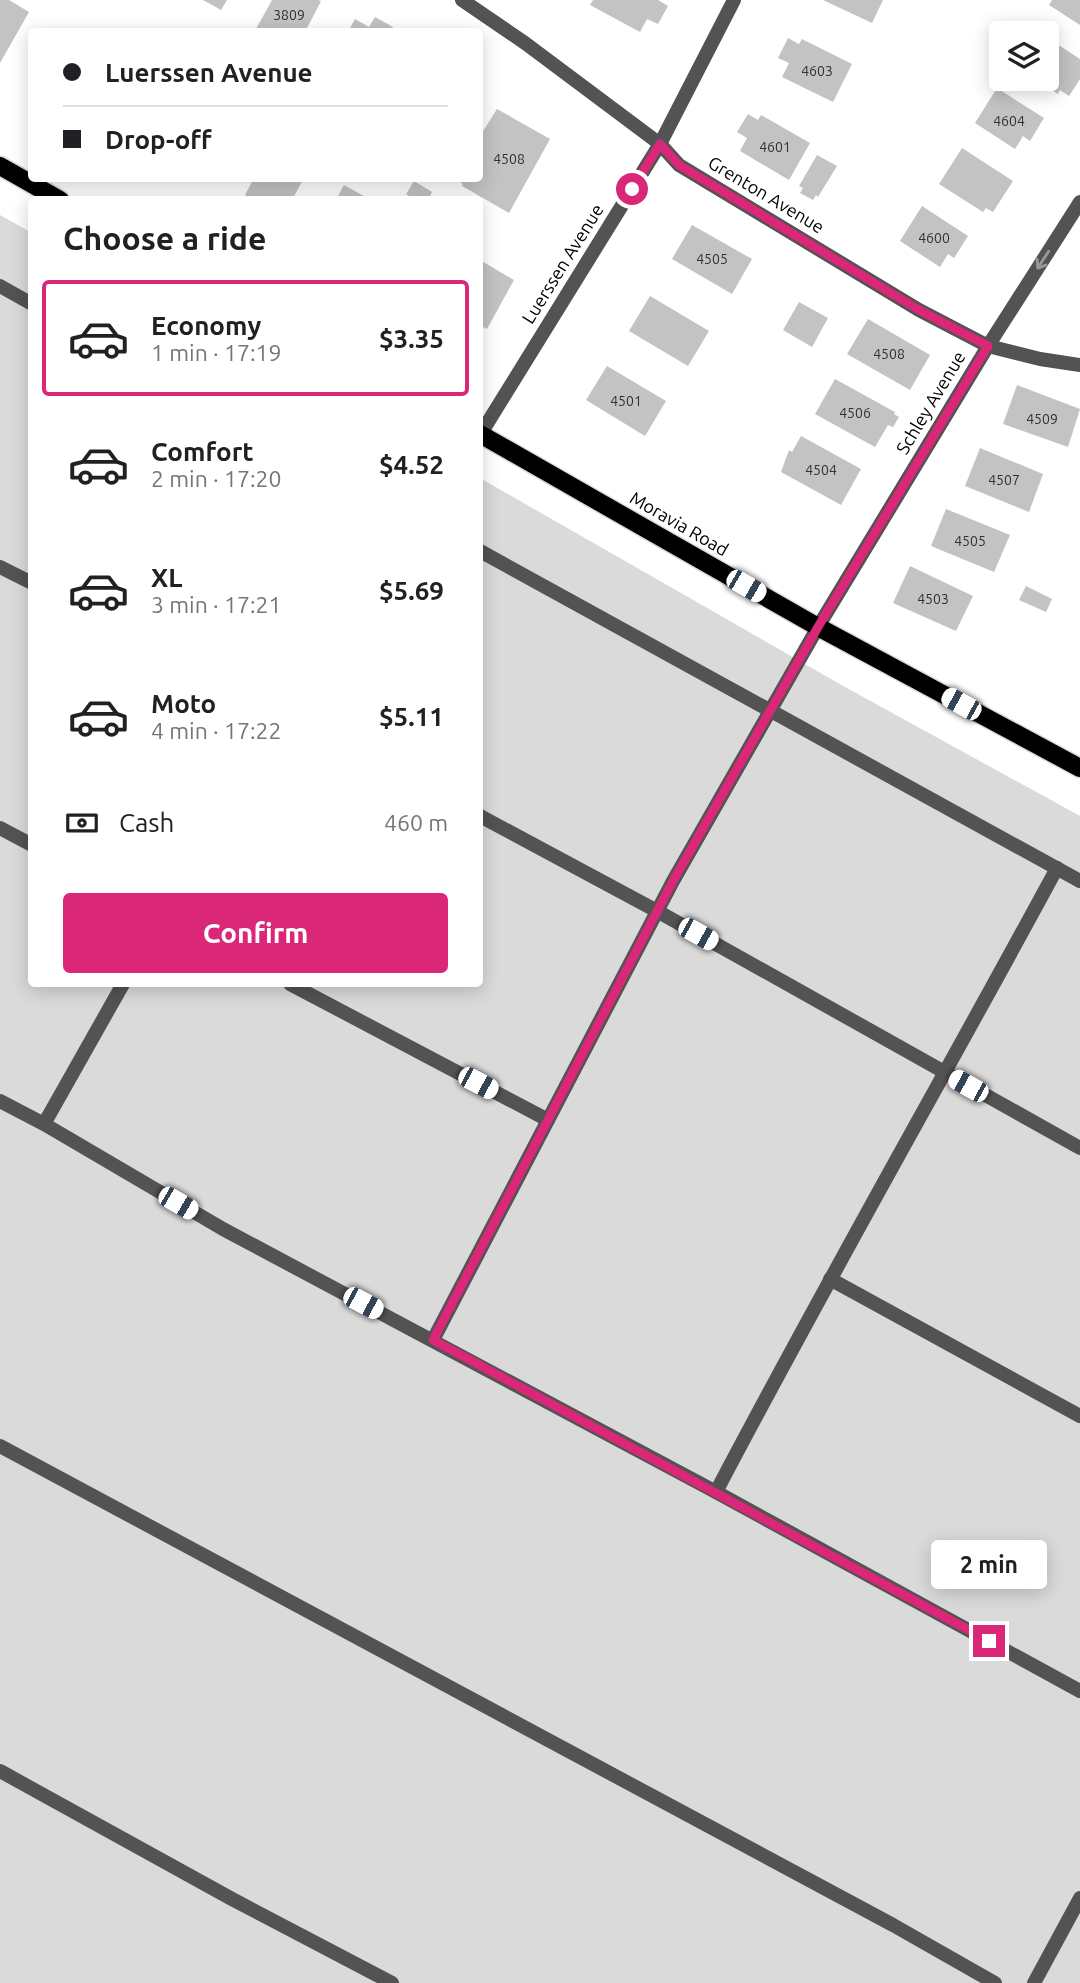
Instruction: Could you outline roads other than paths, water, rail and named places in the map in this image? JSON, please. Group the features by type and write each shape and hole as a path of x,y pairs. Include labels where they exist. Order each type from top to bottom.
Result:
{"main road":[{"path":"0,166 28,182"},
{"path":"28,182 53,196"},
{"name":"Moravia Road","path":"483,437 818,627 1080,768"}],"street":[{"name":"Grenton Avenue","path":"463,0 660,144 679,165 919,310 988,346 1040,359 1080,365"},
{"name":"Luerssen Avenue","path":"483,430 660,144 734,0"},
{"name":"Schley Avenue","path":"433,1340 657,911 770,710 988,346 1080,202"},
{"path":"0,286 28,302"},
{"path":"483,553 1080,881"},
{"path":"0,567 28,581"},
{"path":"483,818 657,911 1080,1148"},
{"path":"0,828 28,843"},
{"path":"716,1492 830,1279 1057,868"},
{"path":"44,1124 121,987"},
{"path":"296,987 548,1120"},
{"path":"0,1101 223,1229 1080,1690"},
{"path":"830,1279 1080,1416"},
{"path":"0,1446 996,1983"},
{"path":"0,1771 232,1899 392,1983"},
{"path":"1034,1983 1080,1898"}]}
